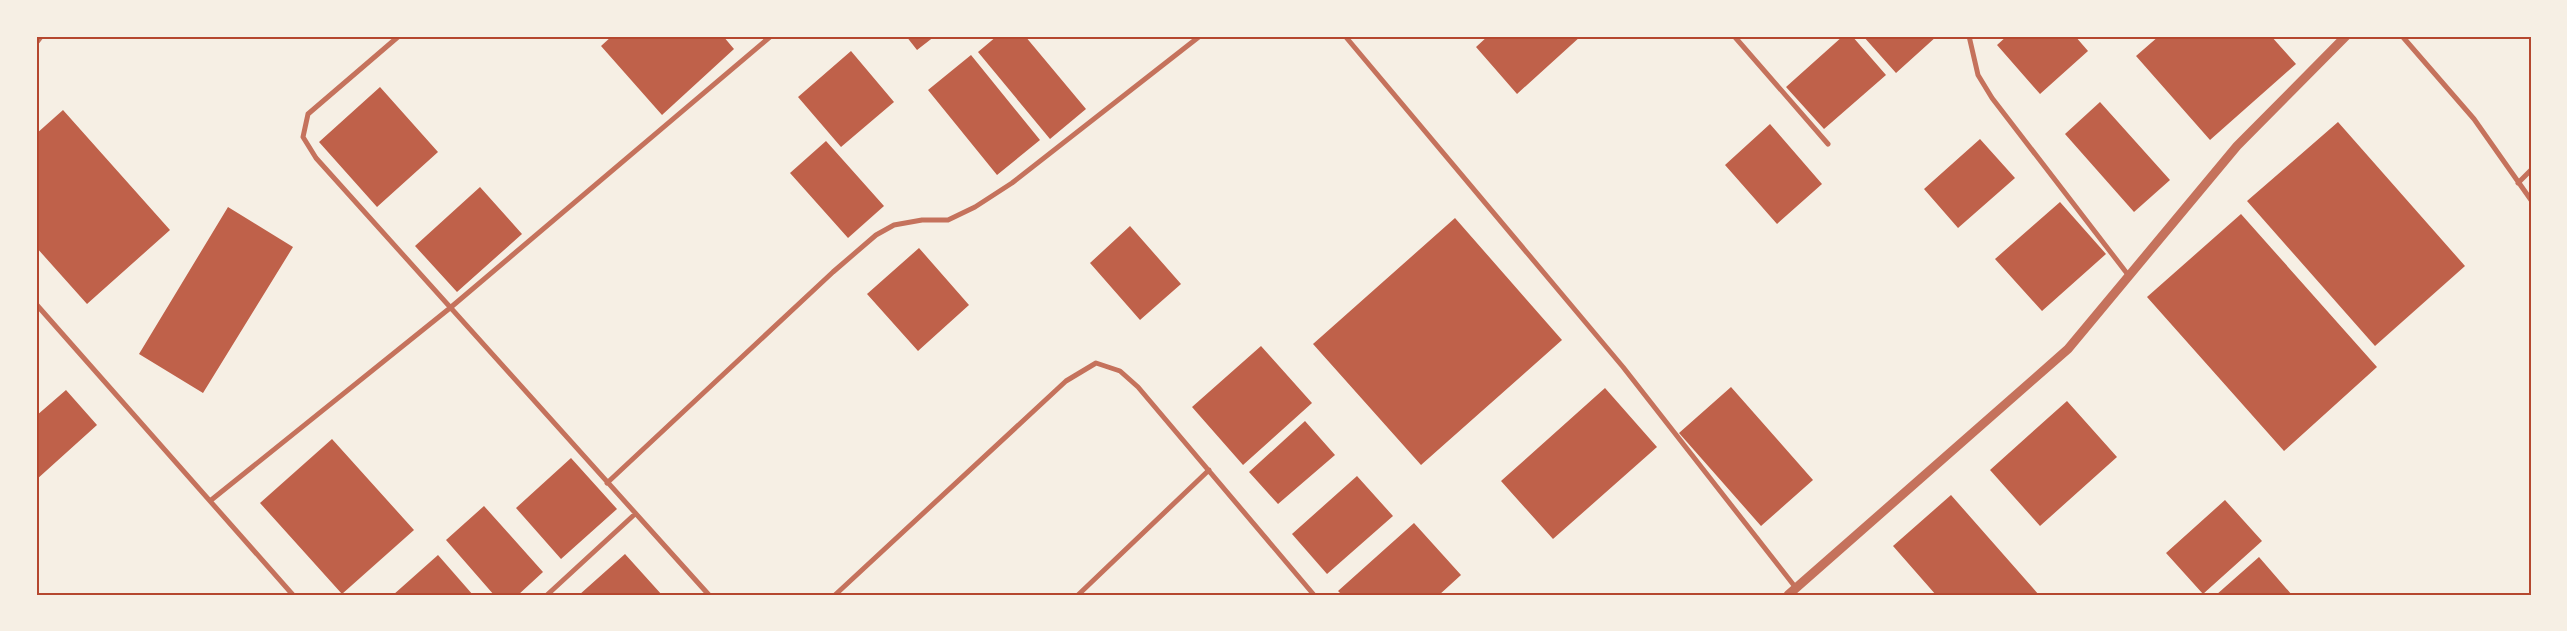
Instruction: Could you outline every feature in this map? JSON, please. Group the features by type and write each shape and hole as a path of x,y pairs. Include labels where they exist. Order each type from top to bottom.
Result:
{"street":[{"path":"36,40 39,36"},
{"path":"399,36 308,114 303,137 316,158 709,595"},
{"path":"210,502 450,308 771,36"},
{"path":"607,483 833,272 876,235 894,225 922,220 948,220 975,207 1012,183 1200,36"},
{"path":"1345,36 1623,367 1796,588"},
{"path":"1734,36 1828,144"},
{"path":"1969,36 1978,75 1992,98 2129,276"},
{"path":"1788,595 2068,349 2237,146 2346,36"},
{"path":"2402,36 2474,119 2531,200"},
{"path":"2518,183 2531,170"},
{"path":"36,304 293,595"},
{"path":"835,595 1066,381 1096,363 1120,371 1138,387 1314,595"},
{"path":"1078,595 1209,470"},
{"path":"547,595 635,514"}],"building":[{"path":"612,36 723,36 734,49 662,115 601,46"},
{"path":"906,36 935,36 917,50"},
{"path":"997,36 1025,36 1086,109 1050,139 978,52"},
{"path":"1488,36 1581,36 1517,94 1476,47"},
{"path":"1843,36 1852,36 1886,75 1824,129 1786,87"},
{"path":"1863,36 1937,36 1896,73"},
{"path":"2007,36 2075,36 2088,51 2040,94 1997,45"},
{"path":"2159,36 2271,36 2296,64 2210,140 2136,56"},
{"path":"851,51 894,102 841,147 798,97"},
{"path":"971,55 1040,140 997,175 928,90"},
{"path":"380,87 438,152 377,207 319,142"},
{"path":"2100,102 2170,180 2134,212 2065,134"},
{"path":"63,110 170,230 87,304 36,247 36,134"},
{"path":"2338,122 2465,266 2375,346 2247,201"},
{"path":"1770,124 1822,184 1777,224 1725,165"},
{"path":"1980,139 2015,178 1958,228 1924,189"},
{"path":"826,141 884,206 848,238 790,173"},
{"path":"480,187 522,234 457,292 415,246"},
{"path":"2060,202 2106,254 2042,311 1995,259"},
{"path":"228,207 293,247 203,393 139,354"},
{"path":"2241,214 2377,367 2284,451 2147,297"},
{"path":"1455,218 1562,340 1421,465 1313,344"},
{"path":"1130,226 1181,284 1140,320 1090,263"},
{"path":"919,248 969,305 918,351 867,294"},
{"path":"1261,346 1312,403 1243,465 1192,407"},
{"path":"1731,387 1813,480 1761,526 1679,433"},
{"path":"1605,388 1657,447 1553,539 1501,481"},
{"path":"66,390 97,425 36,480 36,416"},
{"path":"2067,401 2117,457 2040,526 1990,470"},
{"path":"1305,421 1335,455 1278,504 1249,472"},
{"path":"332,439 414,530 342,594 260,503"},
{"path":"571,458 617,509 561,559 516,508"},
{"path":"1357,476 1393,516 1327,574 1292,534"},
{"path":"1951,495 2039,595 1936,595 1893,546"},
{"path":"2225,500 2262,541 2203,594 2166,553"},
{"path":"484,506 543,572 518,595 494,595 446,540"},
{"path":"1414,523 1461,575 1439,595 1342,595 1338,591"},
{"path":"625,554 662,595 579,595"},
{"path":"438,555 473,595 393,595"},
{"path":"2259,557 2292,595 2216,595"}]}
